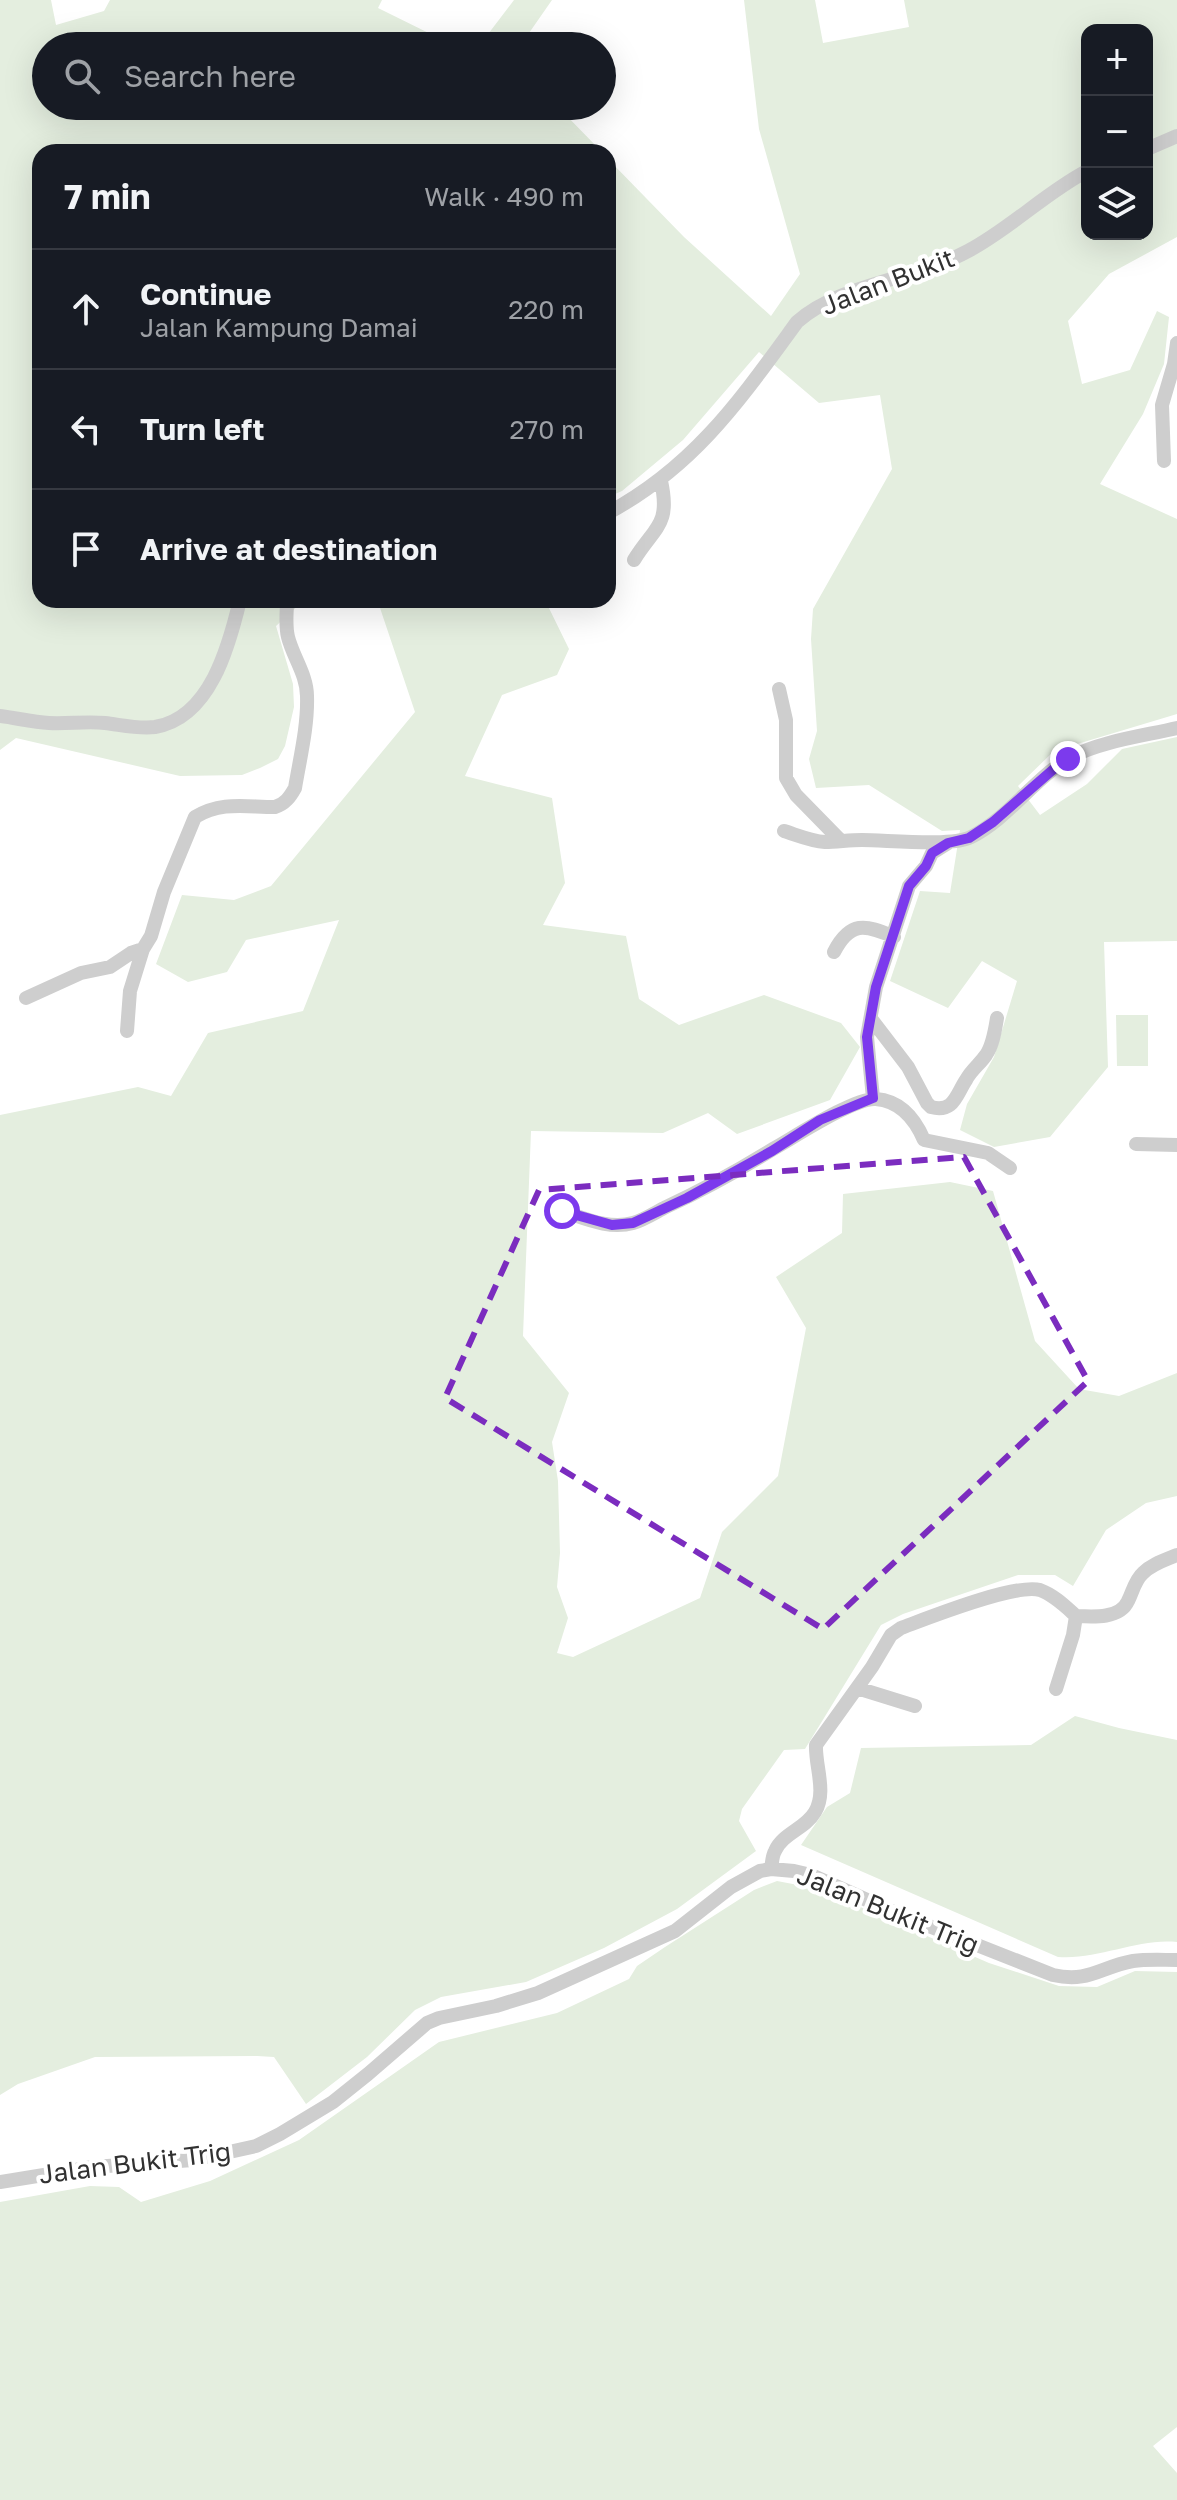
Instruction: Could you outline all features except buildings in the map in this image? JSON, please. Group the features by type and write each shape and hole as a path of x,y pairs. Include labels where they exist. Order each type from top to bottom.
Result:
{"street":[{"path":"1153,146 1177,136"},
{"name":"Jalan Bukit","path":"616,508 661,481 714,431 742,399 797,322 807,314 836,298 923,271 967,252 1081,175"},
{"path":"1164,461 1162,405 1177,343"},
{"path":"634,560 658,530 664,494 661,481"},
{"path":"0,716 51,723 105,723 141,728 175,721 188,712 210,685 223,658 238,608"},
{"path":"127,1031 130,991 143,949 151,936 164,892 195,817 219,806 275,807 285,802 295,788 307,694 305,680 288,637 287,608"},
{"path":"779,689 786,720 786,778 796,795 840,840"},
{"path":"784,831 827,842 948,843 969,838 993,822 1056,767 1079,754 1177,728"},
{"path":"873,1098 867,1037 876,987 909,886 926,866 932,853 948,843"},
{"path":"834,952 842,937 857,928 866,926 894,937"},
{"path":"26,998 81,973 110,967 143,949"},
{"path":"872,1020 908,1067 927,1103 941,1109 947,1108 957,1098 963,1083 987,1054 997,1018"},
{"path":"562,1211 612,1225 633,1223 687,1198 772,1151 820,1120 873,1098 889,1101 909,1114 924,1140 988,1153 1010,1168"},
{"path":"1136,1144 1177,1145"},
{"path":"771,1869 775,1851 785,1836 815,1813 820,1778 816,1745 891,1635 901,1628 977,1600 1038,1589 1076,1616 1120,1611 1127,1604 1142,1573 1177,1555"},
{"path":"1056,1689 1076,1616"},
{"path":"857,1688 915,1706"},
{"name":"Jalan Bukit Trig","path":"0,2182 93,2167 193,2160 256,2146 333,2102 427,2023 538,1993 675,1931 731,1887 760,1871 771,1869 811,1875 896,1913 1066,1978 1085,1977 1133,1961 1177,1960"}],"highlighted area":[{"path":"964,1157 1088,1381 823,1629 445,1398 539,1190"}],"green space":[{"path":"0,0 51,0 56,25 104,11 110,0 382,0 378,8 427,32 32,32 32,120 571,120 594,144 32,144 32,608 295,608 276,626 293,684 294,707 285,746 278,759 242,775 180,776 16,738 0,750"},
{"path":"514,0 552,0 530,32 490,32"},
{"path":"744,0 815,0 823,43 909,27 904,0 1177,0 1177,237 1109,274 1068,321 1082,384 1130,370 1157,311 1169,317 1164,364 1143,414 1100,484 1177,519 1177,714 1054,751 1018,786 1040,815 1087,784 1122,749 1177,737 1177,941 1104,942 1108,1067 1050,1137 994,1147 960,1130 967,1104 994,1057 1017,981 982,961 948,1008 890,981 920,891 950,893 960,830 942,831 869,785 816,788 809,759 817,731 811,639 813,609 892,469 880,395 819,403 759,352 683,440 616,494 616,167 684,237 771,316 800,274 759,129"},
{"path":"380,608 549,608 569,649 557,675 502,695 465,776 552,798 565,883 543,925 626,936 639,999 679,1025 764,995 841,1023 860,1047 830,1100 737,1134 708,1113 663,1133 531,1131 523,1336 569,1393 552,1442 558,1481 560,1553 557,1587 568,1618 557,1653 573,1657 700,1598 722,1532 778,1476 806,1328 776,1277 842,1233 843,1194 950,1182 993,1191 1035,1341 1079,1389 1119,1396 1177,1373 1177,1496 1146,1503 1106,1530 1073,1586 1055,1575 1018,1575 903,1614 881,1625 805,1749 784,1750 742,1809 739,1821 756,1851 677,1909 604,1948 526,1982 441,1997 415,2010 367,2057 306,2104 274,2057 257,2056 95,2057 18,2084 0,2095 0,1115 138,1087 171,1096 208,1033 303,1011 339,920 246,940 227,972 188,982 156,964 182,895 234,900 271,886 415,712"},
{"path":"1116,1015 1148,1015 1148,1066 1117,1066"},
{"path":"1075,1716 1177,1740 1177,1942 1147,1943 1088,1955 1058,1957 801,1845 827,1807 850,1793 861,1748 1031,1745"},
{"path":"777,1881 819,1889 989,1963 1059,1986 1097,1987 1135,1971 1177,1972 1177,2427 1153,2446 1177,2473 1177,2500 0,2500 0,2202 90,2186 119,2187 141,2202 210,2181 299,2140 439,2042 557,2013 629,1979 637,1966 665,1947 754,1890"}],"route":[{"path":"562,1211 612,1225 633,1223 687,1198 772,1151 820,1120 873,1098 867,1037 876,987 909,886 926,866 932,853 948,843 969,838 993,822 1068,759"}]}
